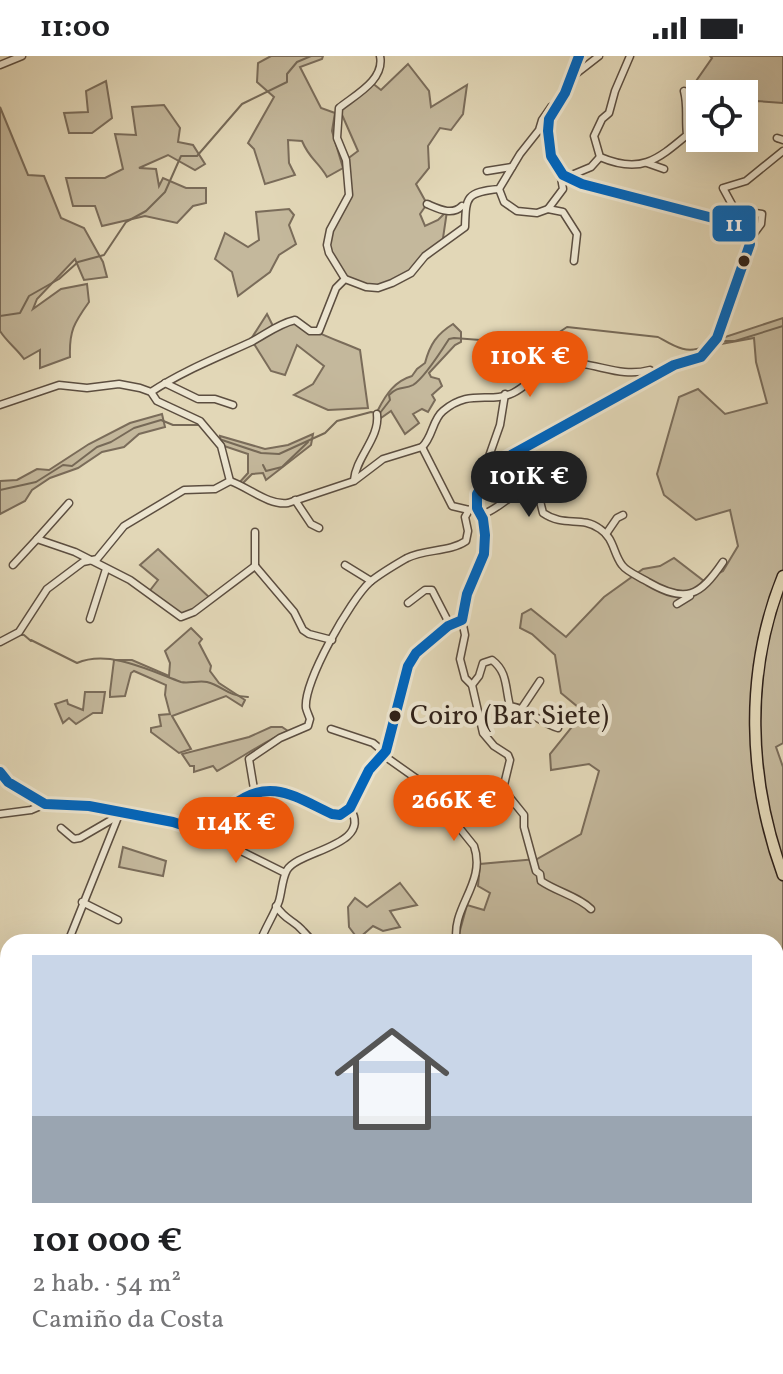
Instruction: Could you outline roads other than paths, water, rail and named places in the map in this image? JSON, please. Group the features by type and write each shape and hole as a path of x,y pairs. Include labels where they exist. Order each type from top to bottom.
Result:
{"highway":[{"path":"783,576 766,629 755,714 761,797 770,839 783,875"}],"street":[{"path":"0,65 22,56"},
{"path":"380,56 382,64 378,74 339,108 337,138 346,160 349,195 330,230 329,253 345,279 378,288 411,273 425,256 465,227 465,204"},
{"path":"579,56 572,77 549,119 551,156 561,171 582,184 736,224 747,231 750,239"},
{"path":"572,77 599,56"},
{"path":"600,157 594,140 595,131 609,113 630,56"},
{"path":"600,157 627,166 661,157 687,135 685,117 688,108 684,91"},
{"path":"427,204 457,211 481,192 499,189 551,107 559,102"},
{"path":"475,511 477,494 501,459 674,365 701,357 717,338 750,239 761,224 760,212 735,210 723,188 746,181 783,151"},
{"path":"567,177 591,167 600,157"},
{"path":"647,163 664,169"},
{"path":"487,171 512,167"},
{"path":"548,209 563,189 559,176 561,171"},
{"path":"499,189 504,202 517,211 537,213 548,209 563,212 577,234 574,261"},
{"path":"151,392 181,372 252,341 283,323 295,320 310,331 319,331 336,288 345,279"},
{"path":"0,642 19,632 47,589 83,562 97,559 124,526 184,490 215,489 230,481 280,504 354,481 383,459 422,447 429,441 439,413 459,400 491,391 512,394 542,371 558,364 594,365 633,375 650,370 656,375"},
{"path":"165,383 198,399 215,399 233,405"},
{"path":"0,405 59,385 87,388 119,384 151,392 157,401 200,421 221,446 230,481"},
{"path":"505,394 493,449 473,498 485,535 484,554 467,594 462,620 465,635 460,659 465,678 472,685 483,733 510,760 503,789 524,815 526,838 541,881 591,909"},
{"path":"354,481 355,472 369,448 377,414"},
{"path":"422,447 452,506 475,511 499,508 515,493 528,489 538,493 543,513 556,522 587,522 606,534 625,568 656,587 690,596"},
{"path":"295,500 311,524 319,528"},
{"path":"13,565 69,503"},
{"path":"255,795 249,759 280,738 308,726 307,694 332,640 358,596 371,581 422,551 460,545 466,541 468,531 465,517 475,511"},
{"path":"606,534 617,518 623,515"},
{"path":"255,532 255,566 294,612 303,630 332,640"},
{"path":"37,539 75,552 130,580 181,617 194,612 255,566"},
{"path":"677,604 702,590 723,562"},
{"path":"345,565 371,581"},
{"path":"90,619 106,569"},
{"path":"408,603 425,590 432,590 450,625"},
{"path":"203,832 234,804 271,789 286,792 332,814 340,815 350,808 369,770 384,754 408,666 416,653 450,625 462,620"},
{"path":"472,685 483,663 492,660 505,675 510,706 522,708 558,728"},
{"path":"522,708 540,681"},
{"path":"331,729 373,743 424,784 474,846 478,856 476,877 458,921 457,934"},
{"path":"0,772 8,782 45,804"},
{"path":"0,814 31,810 45,804 89,806 173,822 203,832 285,873"},
{"path":"207,806 228,810"},
{"path":"264,934 276,906 285,873 295,862 335,845 350,834 355,820 350,808"},
{"path":"61,828 74,839 80,838 119,814"},
{"path":"71,934 119,814"},
{"path":"82,902 118,920"},
{"path":"276,906 285,919 303,929 306,934"}],"waterway":[{"path":"0,316 20,313 29,296 59,279 78,262 104,255 126,222 146,211 165,192 181,156 197,156 242,104 287,82 287,74 297,62 311,56"},
{"path":"720,341 735,341 783,326"},
{"path":"219,439 261,453 279,454 325,433 337,421 371,412 380,413 390,400 389,395 417,382 449,339 454,338 532,344 549,339 567,327 658,337 692,350 706,346"},
{"path":"0,490 36,482 63,465 72,466 97,447 134,428 161,420 173,425 199,425"},
{"path":"263,465 266,471 282,467 308,442"},
{"path":"19,635 77,663 89,659 116,660 181,682 207,682 235,695 248,697"}],"place":[{"name":"Coiro (Bar Siete)","path":"395,716"}]}
